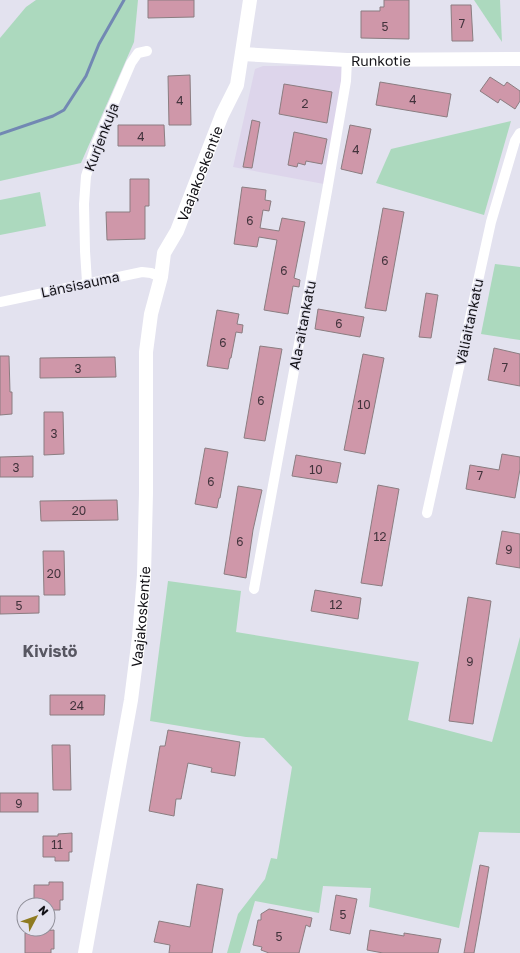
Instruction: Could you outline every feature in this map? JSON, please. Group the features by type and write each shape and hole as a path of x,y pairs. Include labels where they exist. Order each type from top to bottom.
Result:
{"main road":[{"name":"Vaajakoskentie","path":"85,953 130,707 139,637 144,575 146,493 146,352 151,314 161,277 173,256 177,231 222,115 227,82 242,54 250,0"},
{"name":"Runkotie","path":"242,54 347,60 520,59"}],"street":[{"name":"Kurjenkuja","path":"87,282 84,204 86,176 97,142 131,63 138,53 147,51"},
{"name":"Ala-aitankatu","path":"254,589 328,191 346,81 347,60"},
{"name":"Väliaitankatu","path":"427,513 491,222 515,141 520,133"},
{"name":"Länsisauma","path":"0,302 87,282 142,272 161,277"}],"shaded area":[{"path":"341,65 342,81 324,184 233,167 255,69 263,66"}],"green space":[{"path":"36,0 138,0 134,42 81,163 0,181 0,38 26,7"},
{"path":"474,0 500,0 502,42"},
{"path":"511,121 484,215 376,183 391,149"},
{"path":"40,192 46,226 0,235 0,200"},
{"path":"495,264 520,267 520,340 481,334"},
{"path":"168,581 241,591 236,632 419,662 408,720 492,742 520,637 520,833 479,832 459,928 369,907 371,888 323,886 319,913 255,901 240,953 227,953 238,914 265,879 271,858 277,859 292,767 264,738 246,737 150,721"}],"building":[{"path":"148,0 194,0 194,17 148,18"},
{"path":"384,0 409,0 409,39 361,38 361,11 380,11 380,7 384,7"},
{"path":"451,5 471,5 473,41 452,41"},
{"path":"190,75 191,125 169,125 168,76"},
{"path":"490,77 504,86 507,82 520,91 520,101 515,109 500,99 498,103 480,91"},
{"path":"380,82 451,94 447,117 376,105"},
{"path":"284,84 332,92 327,123 279,114"},
{"path":"252,120 260,122 252,168 243,167"},
{"path":"118,125 164,125 165,146 118,146"},
{"path":"350,125 371,129 362,174 341,169"},
{"path":"294,132 327,139 322,164 306,161 305,165 298,163 297,167 288,165"},
{"path":"130,179 149,179 149,206 145,206 145,239 107,240 106,212 130,212"},
{"path":"242,187 266,190 265,200 271,201 269,211 263,210 260,228 279,231 282,218 305,222 294,278 300,280 299,287 293,286 288,314 264,310 277,240 259,237 257,247 234,244"},
{"path":"383,208 404,212 386,311 365,308"},
{"path":"426,293 438,295 431,338 419,337"},
{"path":"318,309 364,317 360,337 315,329"},
{"path":"217,310 239,314 237,324 243,325 242,333 236,332 228,369 207,366"},
{"path":"260,346 282,349 265,441 244,438"},
{"path":"494,348 520,354 520,386 488,380"},
{"path":"363,354 384,358 365,454 344,450"},
{"path":"0,356 9,356 12,414 0,415"},
{"path":"115,357 116,377 40,378 40,358"},
{"path":"44,412 63,412 64,454 44,455"},
{"path":"205,448 228,452 217,508 195,504"},
{"path":"502,454 520,457 520,469 515,498 466,489 470,465 499,470"},
{"path":"296,455 341,463 337,483 292,476"},
{"path":"33,456 33,477 0,477 0,457"},
{"path":"378,485 399,489 382,586 361,583"},
{"path":"238,486 262,490 253,530 246,578 224,574"},
{"path":"117,500 118,520 41,521 40,501"},
{"path":"502,531 520,534 520,568 496,564"},
{"path":"43,551 64,551 65,595 44,595"},
{"path":"315,590 361,598 358,619 311,611"},
{"path":"0,596 39,596 39,613 0,614"},
{"path":"468,597 491,601 473,724 449,721"},
{"path":"50,695 105,695 104,715 50,715"},
{"path":"168,730 240,742 235,776 211,772 212,768 188,763 181,799 176,799 174,816 149,811 160,746 165,746"},
{"path":"52,745 70,745 71,790 53,790"},
{"path":"0,793 38,793 38,812 0,812"},
{"path":"72,833 72,852 69,852 69,861 55,861 55,857 43,857 43,836 58,836 58,834"},
{"path":"480,865 489,867 474,953 464,953"},
{"path":"49,882 63,882 63,900 60,900 60,910 56,910 56,897 34,897 34,885 49,885"},
{"path":"197,884 223,889 212,953 169,953 170,945 154,942 159,921 190,927"},
{"path":"336,895 357,899 350,934 330,930"},
{"path":"269,909 312,918 310,927 306,925 299,953 269,953 261,950 262,947 253,945 258,920 261,920 261,914"},
{"path":"370,930 404,936 404,933 441,939 438,953 383,953 367,950"},
{"path":"25,937 54,937 54,949 51,949 51,953 25,953"}],"waterway":[{"path":"0,134 53,116 64,110 86,76 99,44 124,0"}],"district":[{"name":"Kivistö","path":"50,651"}]}
